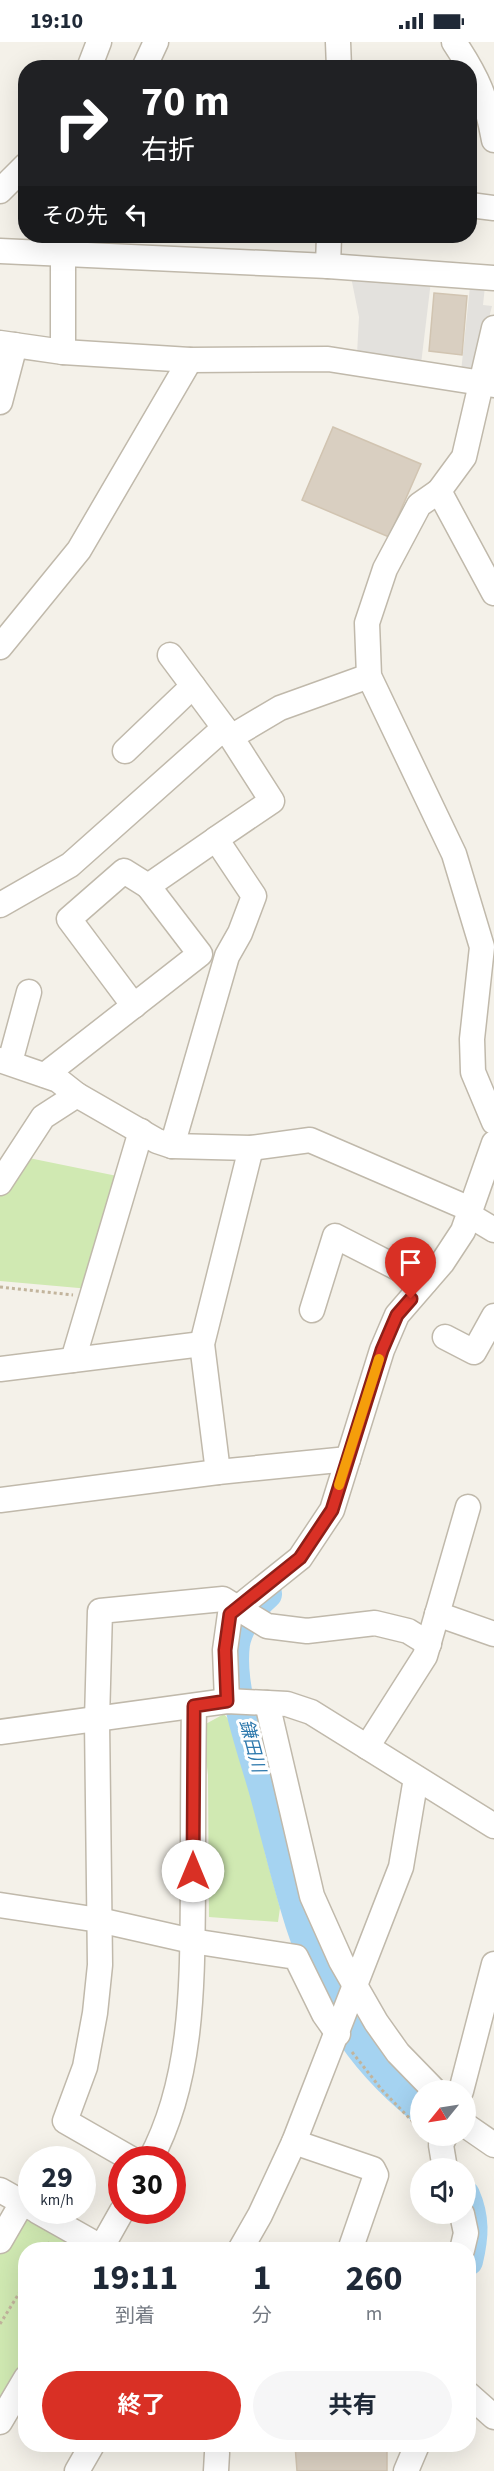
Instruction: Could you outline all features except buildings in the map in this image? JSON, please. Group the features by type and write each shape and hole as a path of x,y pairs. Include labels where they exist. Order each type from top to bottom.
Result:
{"street":[{"path":"92,60 99,42"},
{"path":"148,60 156,42"},
{"path":"338,42 339,60"},
{"path":"454,42 466,60"},
{"path":"477,81 487,101 494,140"},
{"path":"0,191 18,173"},
{"path":"477,206 494,208"},
{"path":"328,266 329,243"},
{"path":"63,352 79,248"},
{"path":"0,251 79,248 494,278"},
{"path":"494,328 488,384 464,457 439,491 419,505 385,569 367,623 369,676 454,854 482,947 472,1039 472,1072 494,1122"},
{"path":"0,402 7,344 63,352 190,360 328,360 488,384"},
{"path":"0,647 79,550 190,360"},
{"path":"439,491 494,593"},
{"path":"148,886 272,801 227,732 170,655"},
{"path":"0,905 70,866 227,732 280,708 369,676"},
{"path":"125,751 193,686"},
{"path":"172,1146 227,956 240,933 254,896 216,839"},
{"path":"45,1075 134,1006 200,954 148,886 124,871 69,920 134,1006"},
{"path":"29,992 5,1061 58,1080 77,1095 141,1131 172,1146 250,1148 310,1140 470,1212 494,1230"},
{"path":"0,1183 43,1117 77,1095"},
{"path":"73,1360 141,1131"},
{"path":"227,1701 225,1650 230,1614 300,1558 332,1510 382,1350 397,1315 452,1247 470,1212 494,1143"},
{"path":"218,1472 202,1344 250,1148"},
{"path":"312,1310 335,1236 425,1282"},
{"path":"445,1337 474,1352 494,1316"},
{"path":"0,1369 202,1344"},
{"path":"0,1500 218,1472 348,1459"},
{"path":"367,1747 402,1696 425,1656 468,1507"},
{"path":"109,2146 65,2121 85,2067 95,2013 100,1965 97,1720 100,1611 203,1599 223,1599 267,1626 307,1631 375,1623 408,1631 429,1644"},
{"path":"437,1614 494,1634"},
{"path":"0,1732 227,1701 287,1704 311,1712 494,1826"},
{"path":"267,1703 312,1896 355,1987 398,2053 424,2080"},
{"path":"155,2146 179,2075 188,2030 192,1941 194,1706"},
{"path":"245,2242 260,2216 294,2142 338,2034 401,1867 416,1778"},
{"path":"0,1905 99,1920 192,1941 296,1957 324,2014 338,2034"},
{"path":"464,2080 494,1964"},
{"path":"476,2133 494,2145"},
{"path":"294,2142 373,2169 376,2175 353,2242"},
{"path":"0,2190 18,2200"},
{"path":"0,2241 18,2221"},
{"path":"59,2224 90,2242"},
{"path":"106,2242 115,2224"},
{"path":"464,2224 466,2233 464,2242"},
{"path":"0,2420 18,2391"},
{"path":"476,2401 494,2417"},
{"path":"77,2471 88,2452"},
{"path":"406,2471 414,2452"}],"path":[{"path":"0,1287 91,1297"},
{"path":"338,2034 382,2090 410,2119"},
{"path":"0,2324 2,2316 18,2293"}],"green space":[{"path":"24,1157 122,1177 90,1289 0,1281 0,1195"},
{"path":"224,1714 238,1731 253,1785 265,1853 280,1908 278,1922 209,1917 208,1775 202,1726"},
{"path":"18,2217 18,2224 53,2224 83,2242 18,2242 18,2383 0,2410 0,2247"}],"shaded area":[{"path":"351,277 431,281 421,364 357,354 359,317"},
{"path":"470,286 485,286 483,305 492,306 475,373 461,372"}],"waterway":[{"name":"鎌田川","path":"267,1594 239,1630 235,1644 235,1679 243,1718 294,1901 322,1982 343,2022 372,2062 410,2099"},
{"name":"鎌田川","path":"471,2242 472,2224"}],"slow traffic":[{"path":"339,1485 379,1359"}],"route":[{"path":"193,1871 194,1706 227,1701 225,1650 230,1614 248,1602 300,1558 332,1510 382,1350 397,1315 411,1299"}]}
